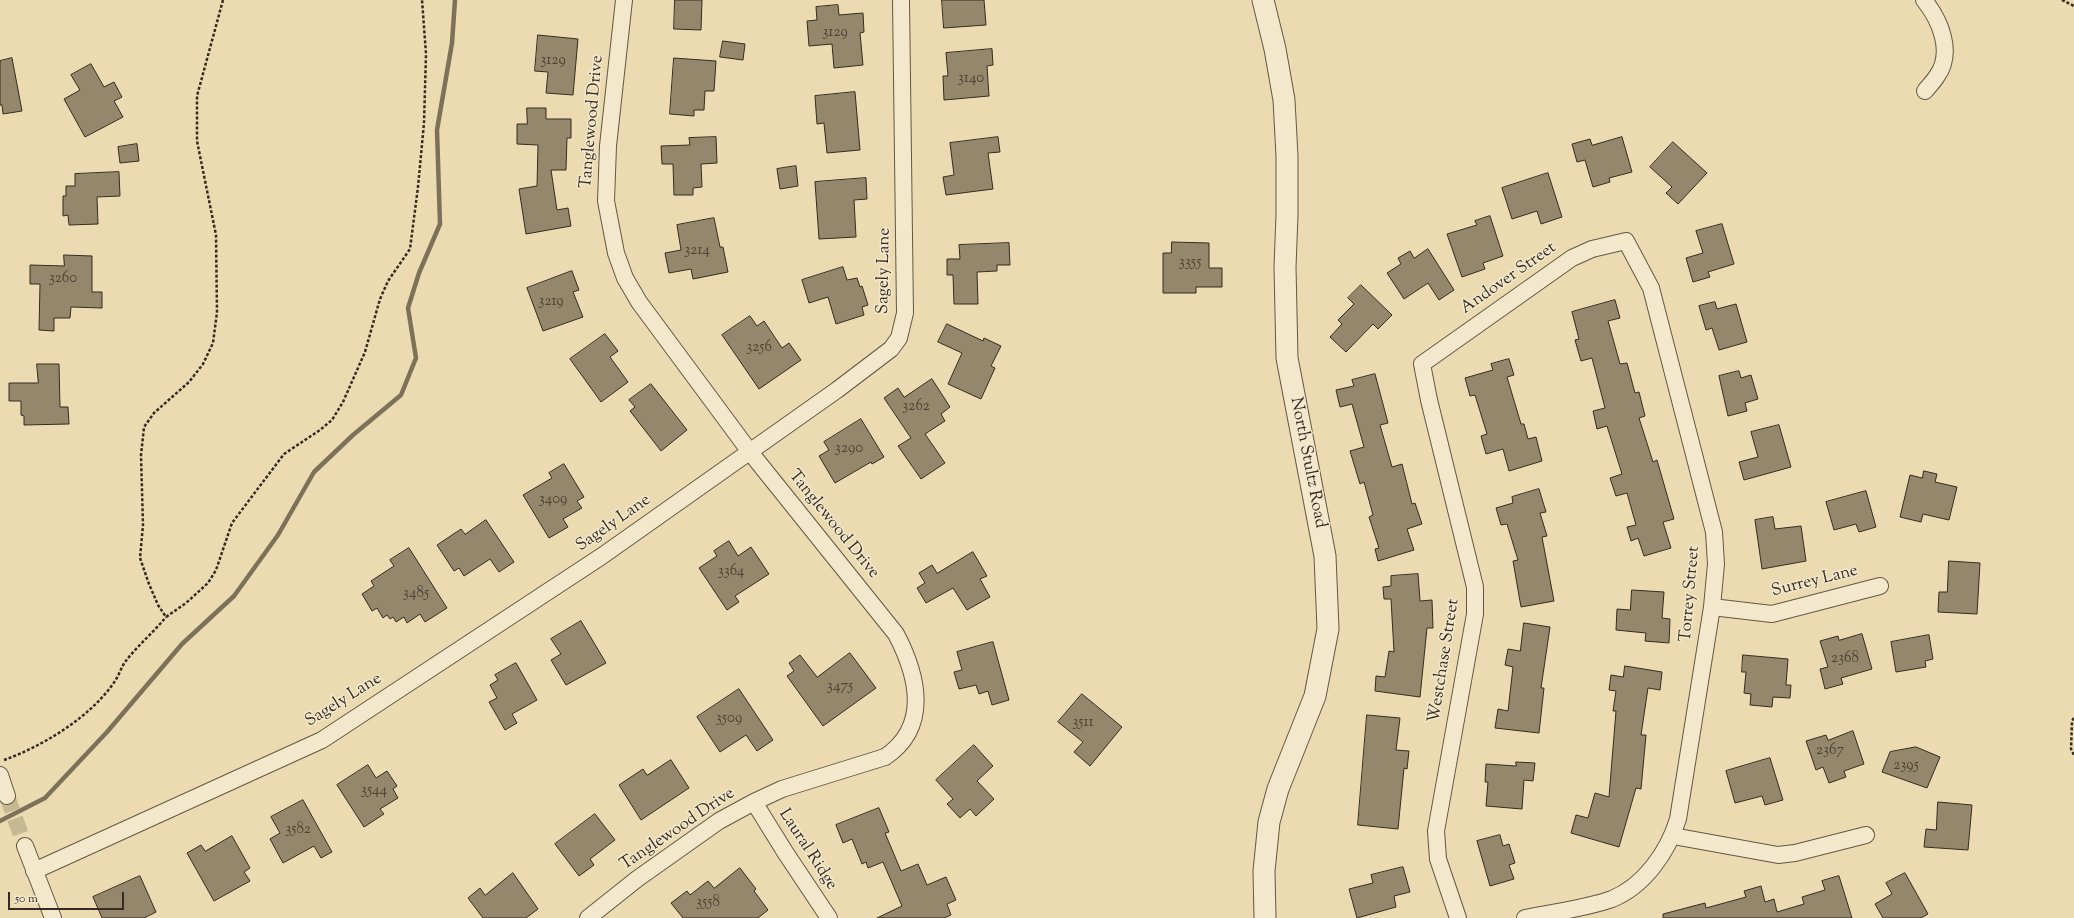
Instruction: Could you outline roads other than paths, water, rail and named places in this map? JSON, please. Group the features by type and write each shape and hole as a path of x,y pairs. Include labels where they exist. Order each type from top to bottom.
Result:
{"street":[{"name":"Tanglewood Drive","path":"588,918 637,879 719,821 754,802 782,789 885,758 898,748 906,738 914,716 916,702 910,667 896,634 750,452 639,302 625,278 616,253 606,201 608,146 624,0"},
{"name":"Sagely Lane","path":"34,871 322,740 602,556 750,452 878,359 899,338 906,313 901,0"},
{"name":"North Stultz Road","path":"1263,0 1275,49 1284,100 1287,164 1285,267 1287,358 1325,556 1328,622 1315,696 1278,789 1269,822 1264,870 1265,918"},
{"path":"1924,0 1932,10 1940,26 1945,44 1944,62 1938,76 1925,91"},
{"name":"Andover Street","path":"1422,364 1572,258 1592,249 1626,241"},
{"name":"Torrey Street","path":"1525,918 1590,905 1612,898 1629,890 1641,879 1664,852 1673,836 1678,819 1712,606 1716,564 1714,532 1651,288 1626,241"},
{"name":"Westchase Street","path":"1422,364 1428,400 1476,600 1475,614 1436,831 1438,859 1458,918"},
{"name":"Surrey Lane","path":"1712,606 1772,614 1880,586"},
{"path":"0,775 7,796"},
{"name":"Laural Ridge","path":"754,802 829,918"},
{"path":"1673,836 1778,855 1795,853 1866,835"},
{"path":"25,846 53,918"}],"waterway":[{"path":"0,821 45,798 107,732 182,644 234,596 278,535 314,472 353,435 401,395 416,358 408,308 419,273 440,224 437,130 452,43 455,0"}],"tunnel":[{"path":"7,796 25,846"}]}
